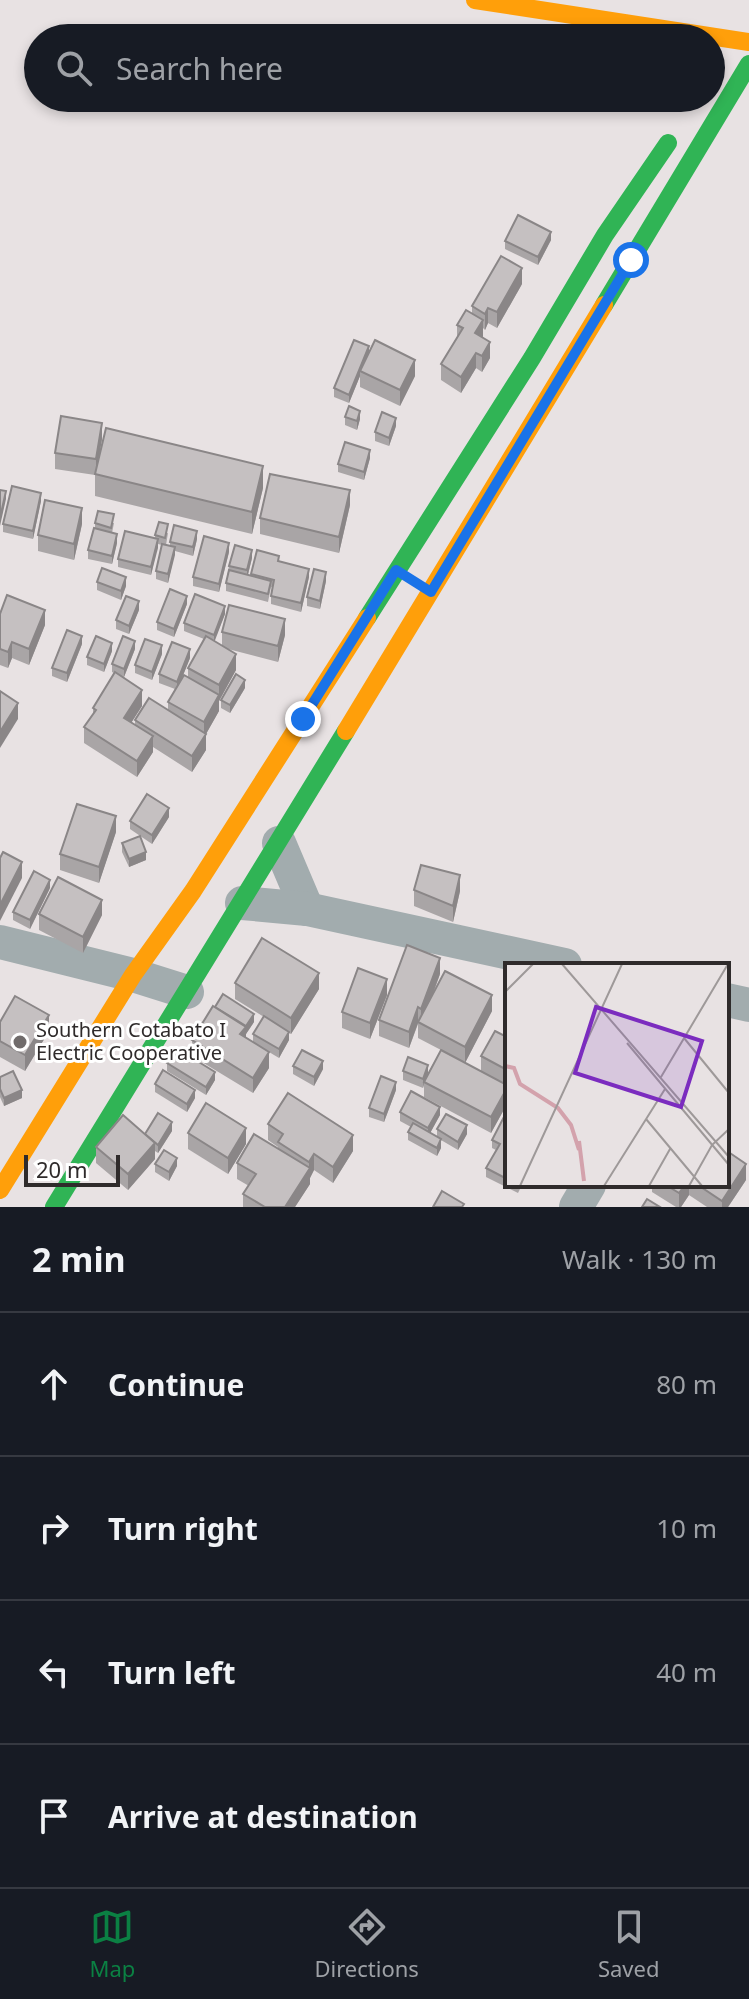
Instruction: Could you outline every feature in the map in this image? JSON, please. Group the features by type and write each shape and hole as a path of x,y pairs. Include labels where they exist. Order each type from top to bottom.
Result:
{"street":[{"path":"475,0 623,24"},
{"path":"725,101 749,64"},
{"path":"0,1190 133,975 413,581 718,112"},
{"path":"54,1207 279,843 532,358 605,235 680,126"},
{"path":"279,843 307,909"},
{"path":"242,903 307,909 556,963"},
{"path":"0,942 133,975 187,992"},
{"path":"576,1207 588,1187"}],"building":[{"path":"518,215 551,232 538,257 505,241"},
{"path":"501,256 522,268 497,312 488,308 485,314 472,306"},
{"path":"466,310 483,320 475,333 490,342 482,356 476,353 461,377 441,364 463,328 457,325"},
{"path":"354,340 369,346 349,395 334,388"},
{"path":"375,340 415,360 400,390 360,371"},
{"path":"349,406 360,411 357,421 345,417"},
{"path":"382,412 396,418 389,438 375,432"},
{"path":"61,416 102,423 96,459 55,453"},
{"path":"106,428 263,466 252,512 95,474"},
{"path":"345,442 370,450 364,472 338,464"},
{"path":"270,474 350,490 339,537 260,518"},
{"path":"12,486 41,493 33,531 3,524"},
{"path":"0,490 6,491 0,518"},
{"path":"45,500 82,508 74,544 38,535"},
{"path":"98,511 114,514 111,528 95,523"},
{"path":"159,522 168,524 165,538 155,535"},
{"path":"174,525 197,531 193,547 170,542"},
{"path":"94,528 117,534 112,556 88,550"},
{"path":"125,531 158,539 151,567 118,559"},
{"path":"204,536 229,543 219,584 193,577"},
{"path":"162,544 175,547 168,574 156,571"},
{"path":"235,545 252,550 247,570 229,566"},
{"path":"257,550 279,556 278,561 309,569 301,603 271,596 274,580 251,574"},
{"path":"102,568 126,577 121,591 97,582"},
{"path":"314,569 326,572 320,601 307,597"},
{"path":"229,570 271,581 268,594 226,583"},
{"path":"170,589 187,596 174,629 157,622"},
{"path":"195,594 225,606 214,635 184,623"},
{"path":"7,595 45,610 29,649 12,642 8,652 0,649 0,614"},
{"path":"126,596 139,601 129,626 116,620"},
{"path":"229,605 285,619 278,646 222,632"},
{"path":"67,630 82,636 67,673 52,668"},
{"path":"96,636 112,643 104,664 87,657"},
{"path":"123,636 135,641 124,669 112,664"},
{"path":"206,636 236,654 219,685 188,668"},
{"path":"145,639 162,645 152,672 135,665"},
{"path":"172,642 190,649 177,682 159,674"},
{"path":"115,672 142,690 124,718 153,736 137,761 84,727"},
{"path":"236,674 245,680 230,705 221,700"},
{"path":"184,675 219,695 204,722 168,702"},
{"path":"0,691 18,703 0,732"},
{"path":"149,698 206,734 192,756 135,720"},
{"path":"147,794 169,808 152,835 130,821"},
{"path":"77,804 116,816 99,867 60,854"},
{"path":"140,836 146,852 129,859 122,843"},
{"path":"3,852 22,862 0,905 0,858"},
{"path":"421,865 460,875 453,906 414,890"},
{"path":"34,871 50,880 30,920 13,912"},
{"path":"58,877 102,900 83,937 39,914"},
{"path":"262,938 319,973 291,1018 235,983"},
{"path":"407,945 440,958 409,1032 379,1020"},
{"path":"358,968 387,979 370,1023 342,1012"},
{"path":"445,971 492,995 465,1047 418,1022"},
{"path":"223,994 254,1014 246,1026 215,1007"},
{"path":"15,996 49,1015 25,1055 0,1041 0,1022"},
{"path":"213,1006 246,1027 240,1034 269,1052 253,1078 192,1040"},
{"path":"264,1016 289,1032 279,1049 253,1034"},
{"path":"495,1031 505,1036 505,1069 481,1056"},
{"path":"176,1048 215,1072 206,1087 167,1063"},
{"path":"302,1050 323,1061 314,1077 293,1066"},
{"path":"441,1050 505,1084 505,1092 491,1117 424,1082"},
{"path":"408,1057 428,1065 423,1079 403,1071"},
{"path":"163,1070 195,1090 187,1104 155,1084"},
{"path":"13,1071 22,1090 4,1098 0,1077"},
{"path":"381,1076 396,1082 384,1114 369,1108"},
{"path":"411,1091 440,1107 428,1128 400,1112"},
{"path":"288,1093 353,1135 333,1167 314,1154 309,1162 278,1142 283,1134 268,1124"},
{"path":"206,1103 246,1128 228,1158 188,1133"},
{"path":"158,1113 172,1122 158,1145 145,1134"},
{"path":"446,1114 467,1125 458,1142 437,1129"},
{"path":"123,1115 155,1143 128,1174 96,1147"},
{"path":"505,1115 505,1178 486,1168 500,1144 492,1140"},
{"path":"413,1123 441,1139 437,1148 408,1132"},
{"path":"254,1134 310,1168 285,1207 265,1207 243,1194 256,1174 237,1163"},
{"path":"164,1150 177,1158 169,1172 155,1164"},
{"path":"729,1152 746,1164 722,1201 701,1187 729,1187"},
{"path":"669,1187 684,1187 679,1193"},
{"path":"442,1191 464,1204 462,1207 433,1207"},
{"path":"647,1199 660,1207 642,1207"}],"traffic: fast":[{"path":"725,104 749,64"},
{"path":"604,305 720,112"},
{"path":"367,618 532,358 605,235 668,143"},
{"path":"54,1207 346,731"}],"traffic: slow":[{"path":"475,0 632,24"},
{"path":"725,38 749,42"},
{"path":"346,731 604,305"},
{"path":"0,1190 133,975 193,891 367,618"}],"place":[{"name":"Southern Cotabato I Electric Cooperative","path":"20,1042"}],"route":[{"path":"303,719 396,570 431,592 631,260"}]}
